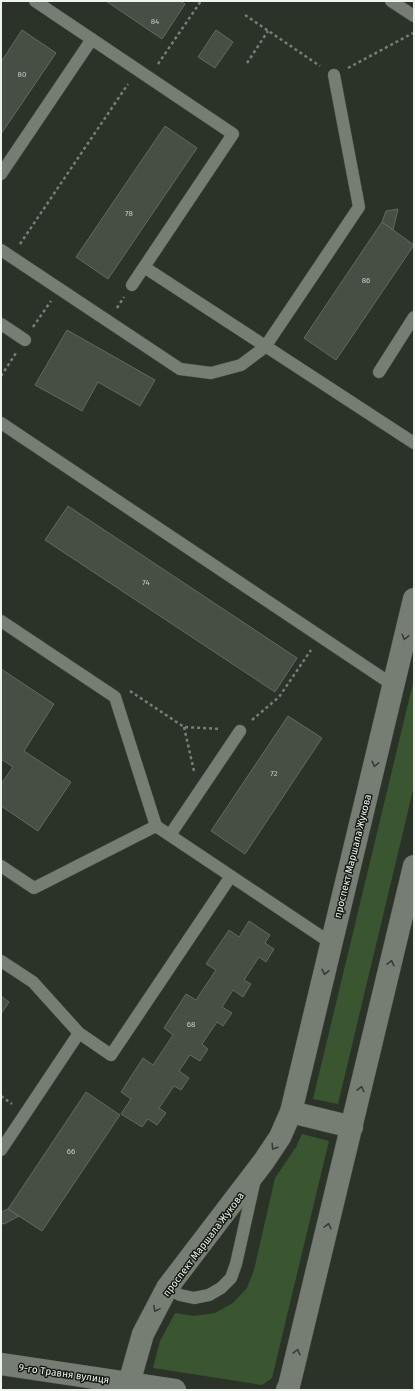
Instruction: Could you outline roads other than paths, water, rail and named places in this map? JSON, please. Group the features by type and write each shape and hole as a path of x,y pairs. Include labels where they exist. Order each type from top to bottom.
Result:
{"street":[{"name":"проспект Маршала Жукова","path":"130,1383 143,1334 167,1288 258,1170 280,1137 291,1112 414,599"},
{"path":"287,1390 352,1127 414,866"},
{"path":"291,1112 352,1127"},
{"name":"9-го Травня вулиця","path":"1,1364 175,1390"}],"lane":[{"path":"35,1 233,134 132,285"},
{"path":"392,1 414,16"},
{"path":"1,174 92,39"},
{"path":"1,250 180,370 211,373 241,365 265,346 359,207 334,75"},
{"path":"144,268 414,443"},
{"path":"379,372 414,316"},
{"path":"1,324 25,340"},
{"path":"1,423 394,685"},
{"path":"1,621 115,697 156,826 332,943"},
{"path":"170,835 240,731"},
{"path":"1,866 34,888 156,826"},
{"path":"1,961 33,982 79,1033 112,1055 231,876"},
{"path":"1,1150 79,1033"},
{"path":"167,1288 180,1295 194,1298 209,1295 221,1288 231,1278 236,1264 258,1170"}]}
